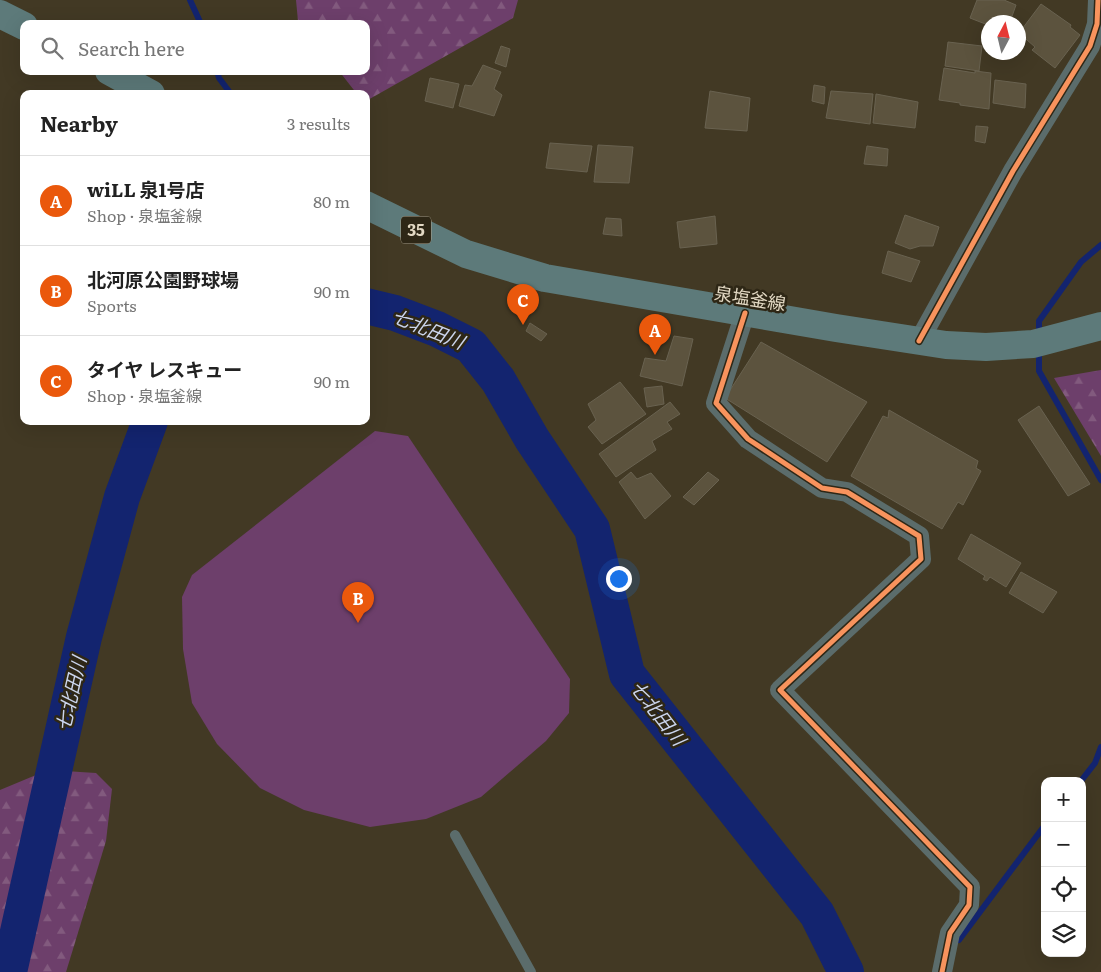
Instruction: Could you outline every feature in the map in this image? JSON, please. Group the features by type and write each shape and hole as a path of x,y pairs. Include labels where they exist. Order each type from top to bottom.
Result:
{"main road":[{"path":"0,14 20,24"},
{"path":"116,75 144,90"},
{"name":"泉塩釜線","path":"370,207 466,254 545,278 745,313 946,345 986,347 1043,342 1101,326"}],"street":[{"path":"919,341 1013,171 1090,46 1097,24 1098,0"},
{"path":"745,313 716,403 748,439 814,483 822,488 847,492 919,536 921,560 780,690 970,887 969,905 950,933 942,972"}],"lane":[{"path":"456,835 531,972"}],"green space":[{"path":"296,0 518,0 513,18 370,99 370,90 354,90 342,75 370,75 370,20 298,20"},
{"path":"1101,370 1101,456 1054,378"},
{"path":"375,431 408,436 570,679 569,713 546,741 481,797 426,819 370,827 304,810 260,788 217,744 192,703 183,649 182,597 192,575"},
{"path":"48,770 96,773 112,789 106,841 66,972 0,972 0,790"}],"building":[{"path":"977,0 1004,0 1016,5 1012,15 981,15 981,22 970,18"},
{"path":"1041,4 1071,25 1070,27 1080,35 1055,68 1032,50 1035,47 1026,39 1026,24"},
{"path":"948,42 981,46 979,71 945,66"},
{"path":"501,46 510,49 506,67 495,63"},
{"path":"483,65 501,72 494,89 502,95 494,116 459,106 465,85 472,86"},
{"path":"944,68 975,73 975,71 991,73 989,109 939,100"},
{"path":"430,78 459,84 453,108 425,101"},
{"path":"995,80 1026,84 1025,108 993,103"},
{"path":"814,85 825,87 824,104 812,101"},
{"path":"710,91 750,98 747,131 705,128"},
{"path":"831,91 873,94 870,124 826,118"},
{"path":"876,94 918,102 915,128 873,123"},
{"path":"976,126 988,127 985,143 975,141"},
{"path":"550,143 592,146 587,172 546,168"},
{"path":"598,145 633,147 629,183 594,182"},
{"path":"867,146 888,149 887,166 864,164"},
{"path":"905,215 939,227 933,246 920,246 910,249 895,243"},
{"path":"715,216 717,244 680,248 677,222"},
{"path":"606,218 621,219 622,236 603,234"},
{"path":"888,251 920,261 911,282 882,273"},
{"path":"530,323 547,334 541,341 526,331"},
{"path":"674,336 693,339 682,386 640,376 645,358 666,361"},
{"path":"761,342 867,402 827,462 725,398"},
{"path":"620,382 646,414 602,444 588,427 596,420 588,404"},
{"path":"662,386 664,404 647,407 644,388"},
{"path":"670,402 680,414 667,422 672,429 652,441 656,450 616,477 599,454"},
{"path":"1039,406 1090,484 1068,496 1018,420"},
{"path":"889,410 978,461 976,468 981,471 963,505 958,502 942,529 851,476 883,416 888,418"},
{"path":"631,472 637,479 651,473 671,496 645,519 619,482"},
{"path":"708,472 719,480 694,505 683,497"},
{"path":"971,534 1021,563 1006,587 990,577 987,581 983,579 985,576 958,559"},
{"path":"1021,572 1057,592 1043,613 1009,593"}],"waterway":[{"path":"190,0 199,20"},
{"path":"218,75 228,90"},
{"path":"1039,336 1039,321 1081,262 1101,245"},
{"name":"七北田川","path":"370,307 395,313 437,329 471,346 498,380 532,439 592,529 627,674 817,914 846,972"},
{"path":"1039,348 1039,371 1101,480"},
{"name":"七北田川","path":"9,972 84,637 122,497 149,425"},
{"path":"1084,777 1095,763 1101,747"},
{"path":"959,940 1041,830"}],"cycle path":[{"path":"919,341 1013,171 1090,46 1097,24 1098,0"},
{"path":"745,313 716,403 748,439 822,488 847,492 919,536 921,559 780,690 970,887 969,905 950,933 942,972"}],"place":[{"name":"タイヤ レスキュー","path":"523,325"},
{"name":"wiLL 泉1号店","path":"655,355"},
{"name":"北河原公園野球場","path":"358,623"}]}
